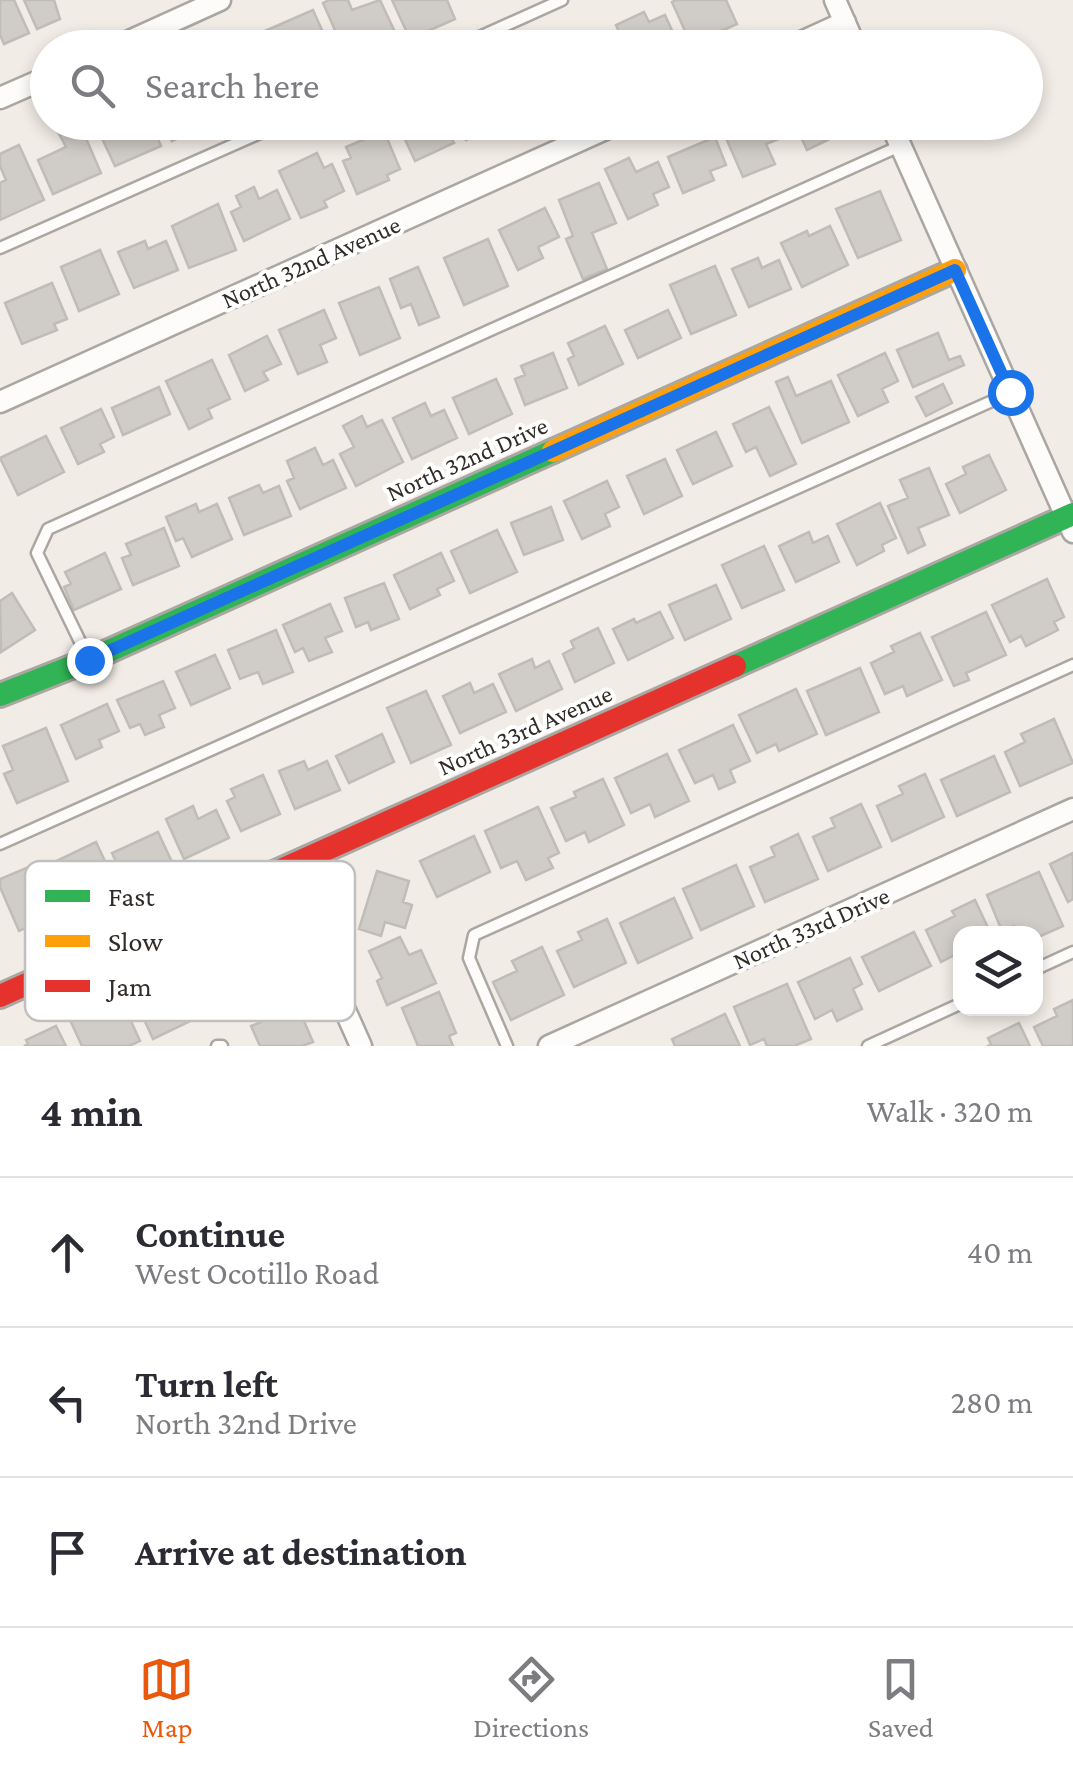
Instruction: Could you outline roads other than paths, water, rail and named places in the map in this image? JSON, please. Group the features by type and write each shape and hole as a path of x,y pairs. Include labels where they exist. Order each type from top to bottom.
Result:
{"street":[{"path":"154,30 220,0"},
{"path":"835,0 848,30"},
{"path":"827,30 845,22"},
{"path":"0,98 30,85"},
{"name":"North 32nd Avenue","path":"0,402 581,140"},
{"path":"898,140 1070,521"},
{"name":"North 32nd Drive","path":"0,695 89,660 955,270"},
{"name":"North 33rd Avenue","path":"300,861 1070,521"},
{"name":"North 33rd Drive","path":"549,1046 1073,809"},
{"name":"North 33rd Avenue","path":"0,996 25,985"},
{"path":"351,1021 362,1046"}],"lane":[{"path":"495,30 562,0"},
{"path":"0,248 244,140"},
{"path":"89,660 38,553 48,529 900,146"},
{"path":"0,844 1010,392"},
{"path":"507,1046 469,958 474,935 1073,665"},
{"path":"1043,966 1073,952"},
{"path":"868,1046 953,1007"}]}
